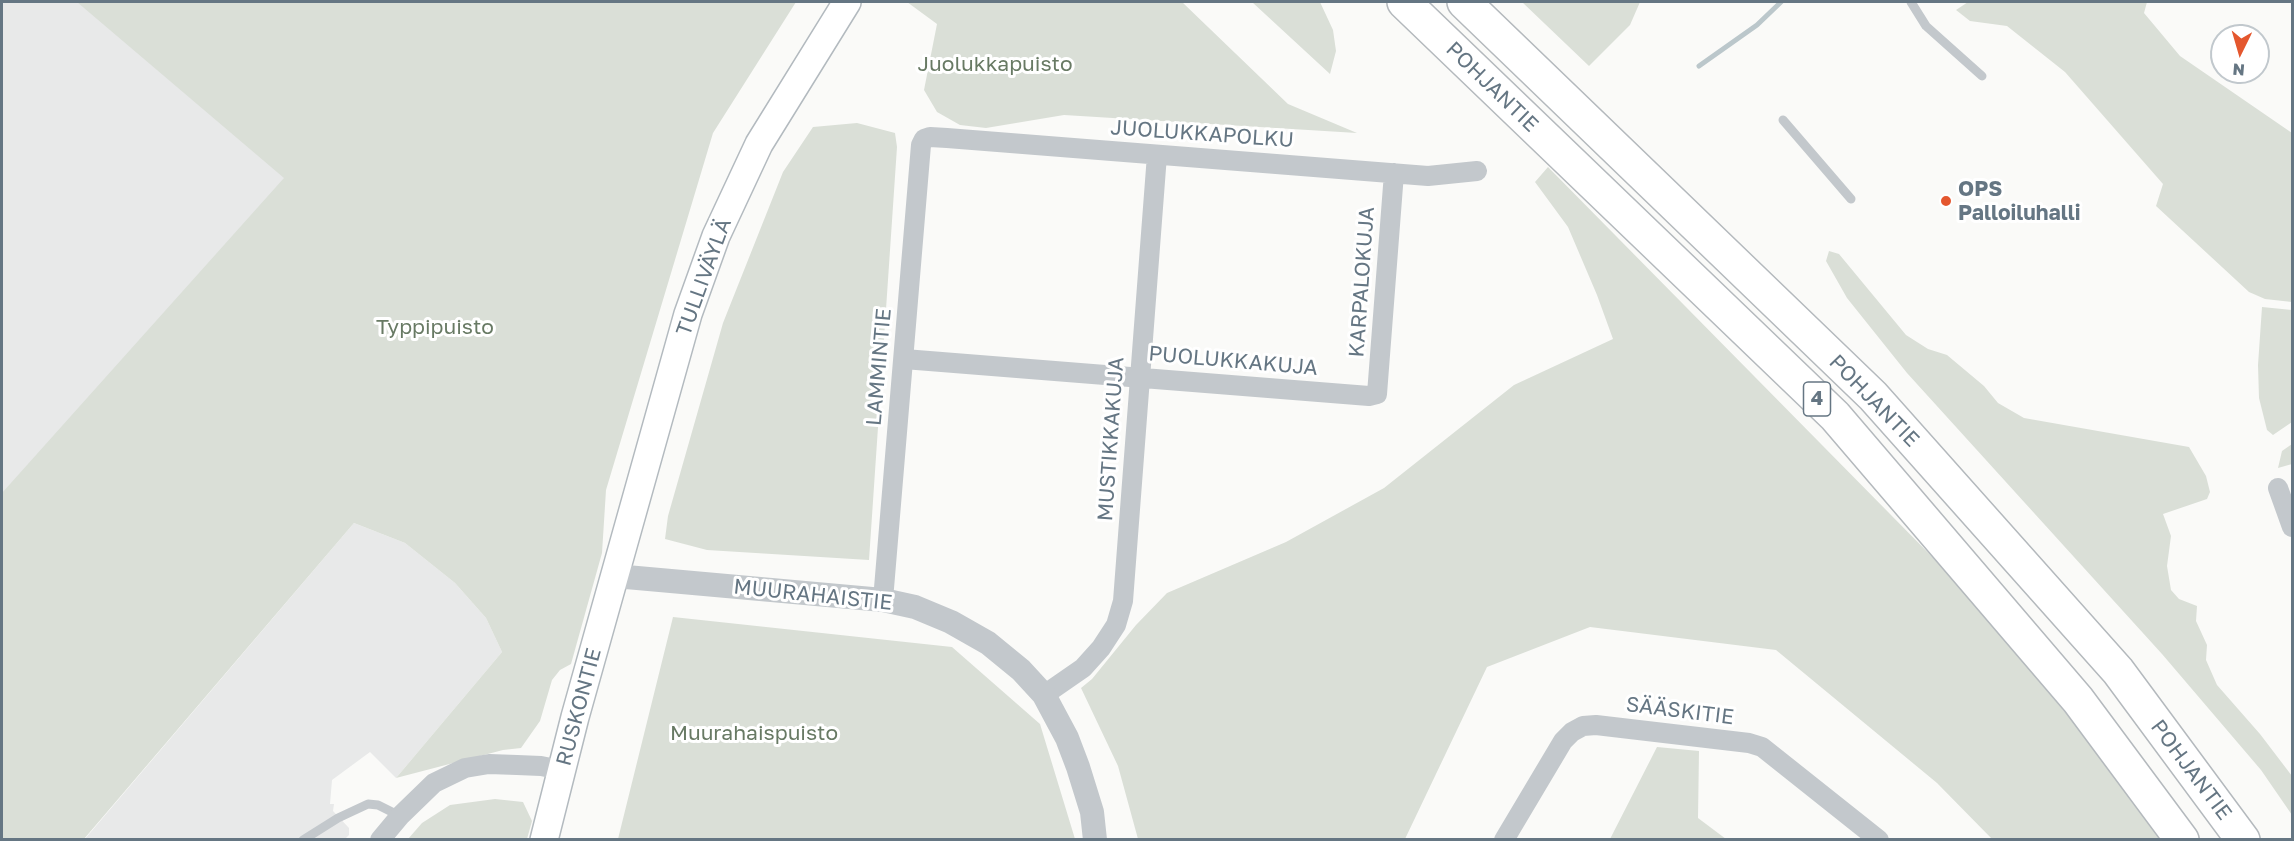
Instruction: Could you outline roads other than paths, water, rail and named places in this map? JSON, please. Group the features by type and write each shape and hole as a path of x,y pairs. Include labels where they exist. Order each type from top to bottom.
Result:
{"highway":[{"name":"POHJANTIE","path":"1404,2 1835,416 2078,700 2181,840"},
{"name":"POHJANTIE","path":"1464,2 1873,396 2118,671 2242,840"}],"main road":[{"name":"TULLIVÄYLÄ","path":"615,576 688,314 716,236 759,144 847,2"},
{"name":"RUSKONTIE","path":"544,840 615,576"}],"street":[{"name":"JUOLUKKAPOLKU","path":"924,139 947,138 1428,176 1477,171"},
{"name":"LAMMINTIE","path":"883,600 921,145 924,139"},
{"name":"MUSTIKKAKUJA","path":"1044,695 1083,668 1101,648 1116,625 1123,601 1157,154"},
{"name":"KARPALOKUJA","path":"1377,394 1394,173"},
{"name":"PUOLUKKAKUJA","path":"904,359 1369,396 1377,394"},
{"path":"2278,488 2292,527"},
{"name":"MUURAHAISTIE","path":"615,576 883,600 915,607 951,622 988,643 1020,670 1044,695 1067,738 1078,767 1092,812 1095,840"},
{"name":"SÄÄSKITIE","path":"1504,840 1563,741 1583,726 1596,725 1749,743 1762,747 1879,840"},
{"path":"380,840 400,816 434,783 465,768 489,764 541,766 561,770"}],"lane":[{"path":"1911,2 1926,26 1982,76"},
{"path":"1783,120 1851,199"},
{"path":"303,840 338,818 368,804 378,805 400,816"}],"waterway":[{"path":"1699,66 1757,25 1781,2"}],"place":[{"name":"OPS Palloiluhalli","path":"1946,201"}],"park label":[{"name":"Juolukkapuisto","path":"995,64"},
{"name":"Typpipuisto","path":"435,327"},
{"name":"Muurahaispuisto","path":"754,733"}]}
